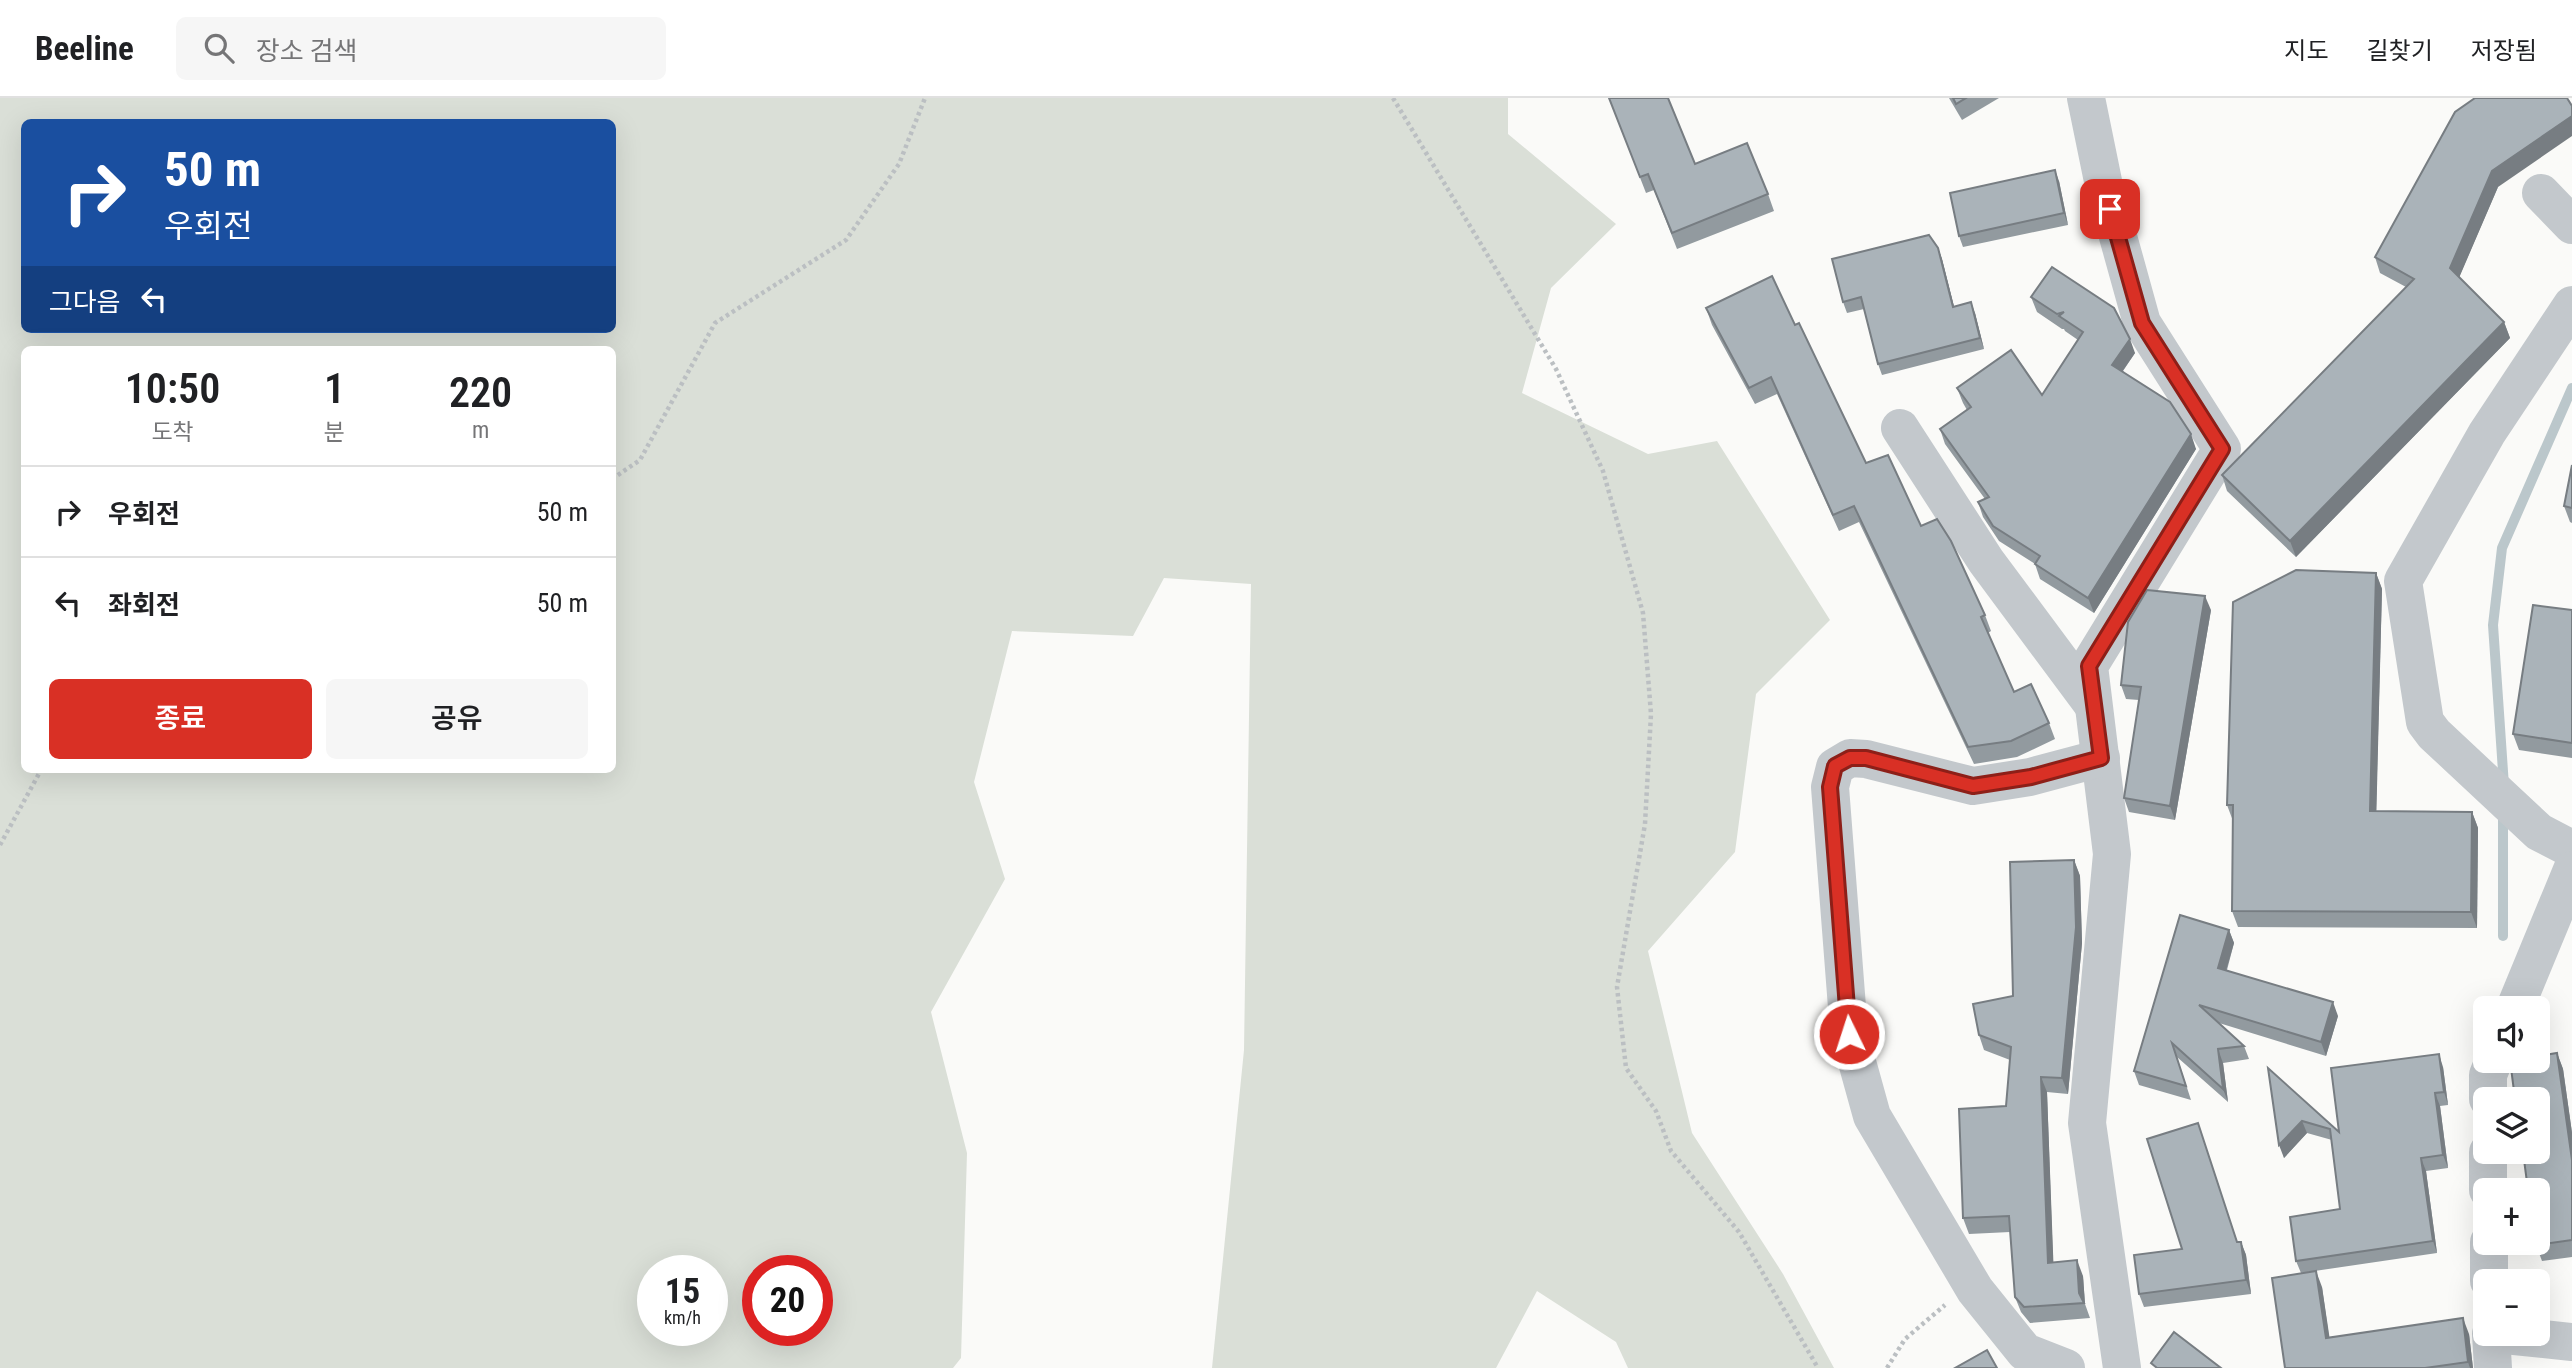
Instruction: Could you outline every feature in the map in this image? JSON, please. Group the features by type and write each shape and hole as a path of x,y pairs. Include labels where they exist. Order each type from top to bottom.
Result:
{"street":[{"path":"2086,98 2104,186 2142,323 2222,449 2089,666 2112,854 2087,1123 2122,1368"},
{"path":"2542,193 2572,225"},
{"path":"2556,840 2434,734 2425,722 2403,581 2487,433 2572,305"},
{"path":"1900,428 1986,561 2094,707"},
{"path":"2066,1368 2025,1352 1975,1290 1872,1116 1849,1034 1830,787 1835,766 1850,758 1866,758 1973,786 2031,777 2101,758"},
{"path":"2520,996 2572,870"},
{"path":"2550,1340 2572,1342"},
{"path":"2493,1346 2493,1368"}],"path":[{"path":"616,476 640,460 715,323 846,240 899,163 925,98"},
{"path":"1393,98 1556,369 1603,471 1643,613 1651,714 1645,824 1617,987 1626,1068 1656,1111 1671,1152 1739,1232 1818,1368"},
{"path":"0,845 39,773"},
{"path":"1887,1368 1905,1339 1923,1321 1944,1305 1975,1290"}],"shaded area":[{"path":"0,98 1508,98 1508,134 1616,224 1551,288 1522,393 1648,454 1717,441 1830,620 1756,694 1735,852 1648,951 1692,1133 1783,1274 1834,1368 1628,1368 1616,1342 1537,1291 1496,1368 1212,1368 1244,1050 1251,584 1164,578 1133,636 1012,631 974,782 1005,879 931,1012 967,1153 961,1358 953,1368 0,1368"}],"building":[{"path":"1609,98 1668,98 1695,164 1747,143 1768,194 1672,233 1648,174 1640,177"},
{"path":"1953,98 1966,98 1956,104"},
{"path":"2475,98 2567,98 2572,106 2572,116 2492,171 2450,268 2504,322 2290,541 2222,475 2414,279 2375,257 2455,112"},
{"path":"2055,170 2064,213 1959,236 1950,193"},
{"path":"1929,235 1938,248 1953,307 1971,302 1980,338 1878,364 1861,297 1843,302 1832,259"},
{"path":"2052,267 2114,308 2130,339 2112,365 2170,402 2191,434 2088,598 2035,564 2040,556 1993,526 1978,502 1989,497 1940,429 1971,407 1957,388 2011,350 2042,395 2083,332 2059,316 2064,312 2057,314 2031,297"},
{"path":"1772,276 1795,325 1799,323 1866,463 1888,455 1921,526 1937,519 1951,541 1985,615 1981,617 2014,692 2031,684 2049,723 2011,741 1968,747 1854,506 1833,515 1771,377 1749,388 1706,308"},
{"path":"2572,465 2572,508 2564,506"},
{"path":"2296,570 2376,573 2370,811 2472,812 2471,912 2232,911 2233,805 2227,805 2233,602"},
{"path":"2147,590 2205,596 2170,806 2124,798 2141,687 2121,685 2128,622"},
{"path":"2533,605 2572,610 2572,743 2513,734"},
{"path":"2074,860 2076,927 2062,1078 2041,1077 2048,1263 2077,1260 2079,1293 2084,1303 2024,1307 2015,1297 2009,1216 1963,1218 1959,1109 2006,1106 2011,1047 1979,1035 1973,1004 2013,996 2010,862"},
{"path":"2180,915 2229,930 2218,968 2333,1002 2321,1042 2199,1005 2244,1046 2218,1049 2223,1089 2172,1043 2186,1086 2134,1071"},
{"path":"2557,1053 2572,1160 2572,1240 2550,1243 2550,1178 2526,1178 2525,1164 2550,1164 2550,1087 2513,1087 2512,1073 2550,1073 2550,1054"},
{"path":"2439,1054 2444,1092 2435,1093 2443,1155 2421,1158 2433,1241 2296,1261 2290,1217 2340,1209 2330,1129 2302,1121 2279,1145 2268,1068 2339,1132 2331,1068"},
{"path":"2198,1123 2237,1242 2241,1242 2246,1280 2139,1294 2134,1255 2182,1249 2147,1139"},
{"path":"2316,1271 2326,1338 2463,1318 2468,1362 2425,1368 2285,1368 2272,1278"},
{"path":"2174,1332 2221,1368 2157,1368 2151,1363"},
{"path":"1987,1350 1997,1368 1955,1368"}],"waterway":[{"path":"2504,786 2493,625 2502,548 2572,388"},
{"path":"2503,812 2503,936"}],"route":[{"path":"1849,1034 1830,787 1835,766 1850,758 1866,758 1973,786 2031,777 2101,758 2089,666 2222,449 2142,323 2110,209"}]}
